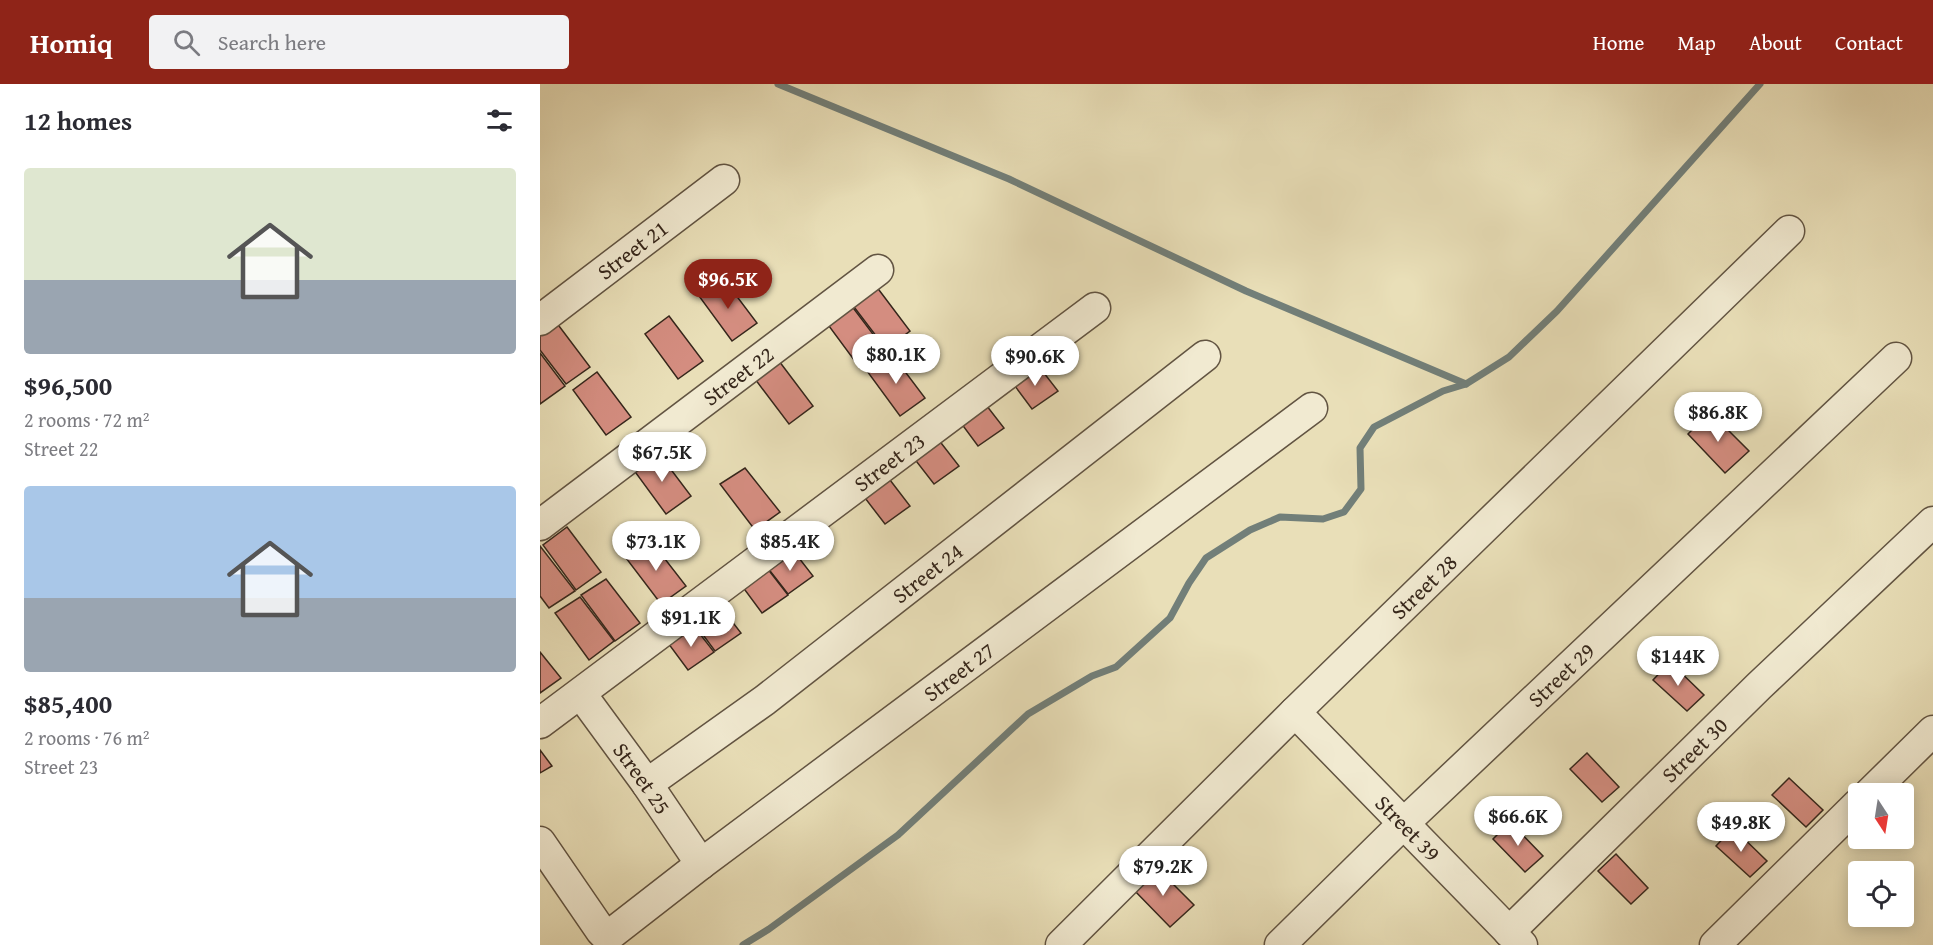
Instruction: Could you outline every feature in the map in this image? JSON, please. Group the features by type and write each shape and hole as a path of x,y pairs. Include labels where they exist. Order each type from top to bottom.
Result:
{"street":[{"name":"Street 21","path":"540,320 724,180"},
{"name":"Street 28","path":"1061,945 1295,712 1789,231"},
{"name":"Street 22","path":"540,525 878,270"},
{"name":"Street 23","path":"540,723 1095,308"},
{"name":"Street 24","path":"647,784 765,699 1205,356"},
{"name":"Street 29","path":"1280,945 1403,824 1896,358"},
{"name":"Street 27","path":"540,842 601,931 606,936 611,934 701,864 1312,408"},
{"name":"Street 30","path":"1514,940 1759,686 1933,522"},
{"name":"Street 25","path":"581,694 647,784 701,864"},
{"name":"Street 39","path":"1295,712 1514,940"},
{"path":"1880,783 1933,731"},
{"path":"1715,945 1848,814"}],"building":[{"path":"723,278 757,323 732,341 699,296"},
{"path":"876,286 910,331 886,349 851,303"},
{"path":"851,305 885,350 860,368 826,322"},
{"path":"669,316 703,361 678,379 645,334"},
{"path":"556,322 590,367 566,384 540,350 540,334"},
{"path":"540,353 565,386 540,404"},
{"path":"891,353 925,398 900,416 867,371"},
{"path":"779,361 813,406 789,424 755,379"},
{"path":"1037,364 1058,391 1032,409 1012,382"},
{"path":"597,372 631,417 606,435 573,390"},
{"path":"983,401 1004,428 978,446 958,419"},
{"path":"1710,412 1749,451 1725,473 1688,434"},
{"path":"938,439 959,466 934,484 913,457"},
{"path":"657,451 691,496 666,514 633,469"},
{"path":"745,468 780,512 755,530 720,484"},
{"path":"890,480 910,506 885,524 865,498"},
{"path":"567,527 601,572 576,590 543,545"},
{"path":"651,541 686,586 661,604 626,558"},
{"path":"540,546 575,591 549,608 540,596"},
{"path":"792,549 813,576 788,594 767,567"},
{"path":"767,568 788,595 762,613 742,586"},
{"path":"606,579 640,623 615,641 581,595"},
{"path":"580,597 614,641 589,660 555,613"},
{"path":"720,606 741,633 715,651 695,624"},
{"path":"693,625 714,652 688,670 668,643"},
{"path":"540,652 561,678 540,693"},
{"path":"1670,662 1704,695 1687,711 1653,680"},
{"path":"540,750 552,766 540,773"},
{"path":"1587,753 1619,787 1602,802 1570,769"},
{"path":"1789,778 1823,810 1806,827 1772,795"},
{"path":"1510,822 1543,856 1525,872 1493,839"},
{"path":"1733,828 1767,861 1750,877 1716,846"},
{"path":"1616,854 1648,888 1631,904 1598,871"},
{"path":"1156,867 1194,905 1170,927 1133,889"}],"waterway":[{"path":"778,84 1009,179 1246,291 1466,384"},
{"path":"743,945 769,929 898,835 1028,714 1092,676 1116,667 1170,618 1206,558 1250,530 1280,517 1323,519 1344,512 1361,489 1360,448 1374,427 1443,391 1466,384 1509,357 1557,311 1760,84"}]}
